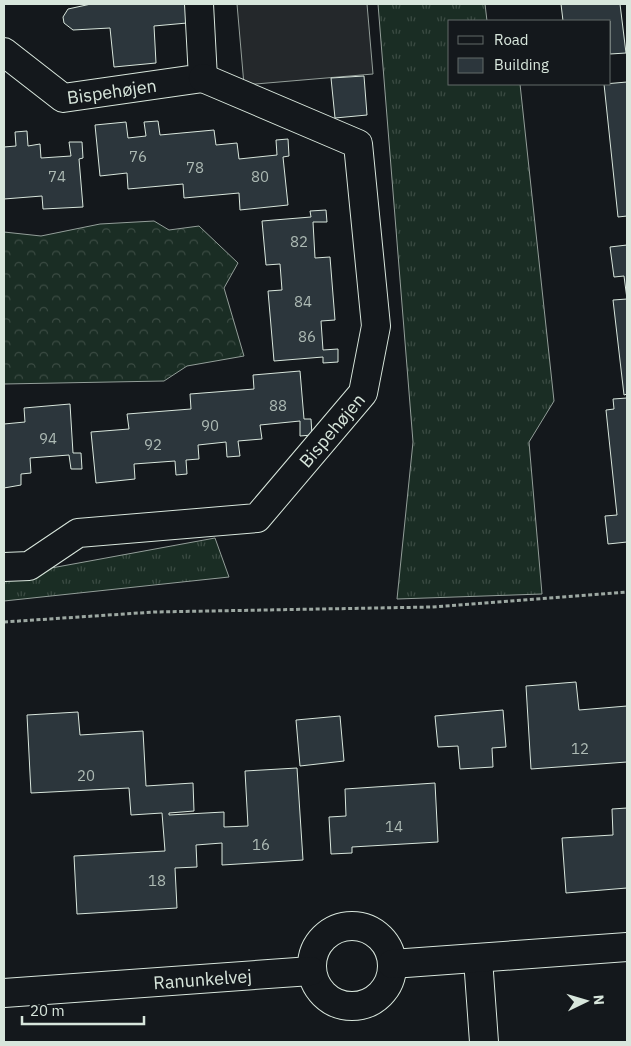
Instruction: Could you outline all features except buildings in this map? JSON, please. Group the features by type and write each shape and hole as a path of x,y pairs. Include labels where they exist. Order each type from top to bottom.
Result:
{"street":[{"path":"199,4 203,78"},
{"name":"Bispehøjen","path":"4,52 63,98 203,78 358,144 376,326 363,393 257,518 78,533 29,566 4,567"},
{"path":"349,926 373,932 390,951 392,964 391,978 385,990 375,1000 362,1006 348,1007 330,1000 315,984 312,971 312,958 317,946 325,936 336,929 349,926"},
{"path":"392,964 627,947"},
{"path":"478,959 484,1042"},
{"name":"Ranunkelvej","path":"4,993 312,971"}],"path":[{"path":"4,622 154,612 432,607 627,592"}],"green space":[{"path":"378,4 485,4 487,20 448,20 448,85 520,85 554,401 529,442 542,594 397,599 413,442"},
{"path":"154,221 169,230 199,226 238,263 224,288 244,356 187,366 164,381 4,384 4,232 41,236 100,224"},
{"path":"215,538 229,577 4,601 4,573 35,571"}],"shaded area":[{"path":"237,4 367,4 373,74 244,85"}]}
